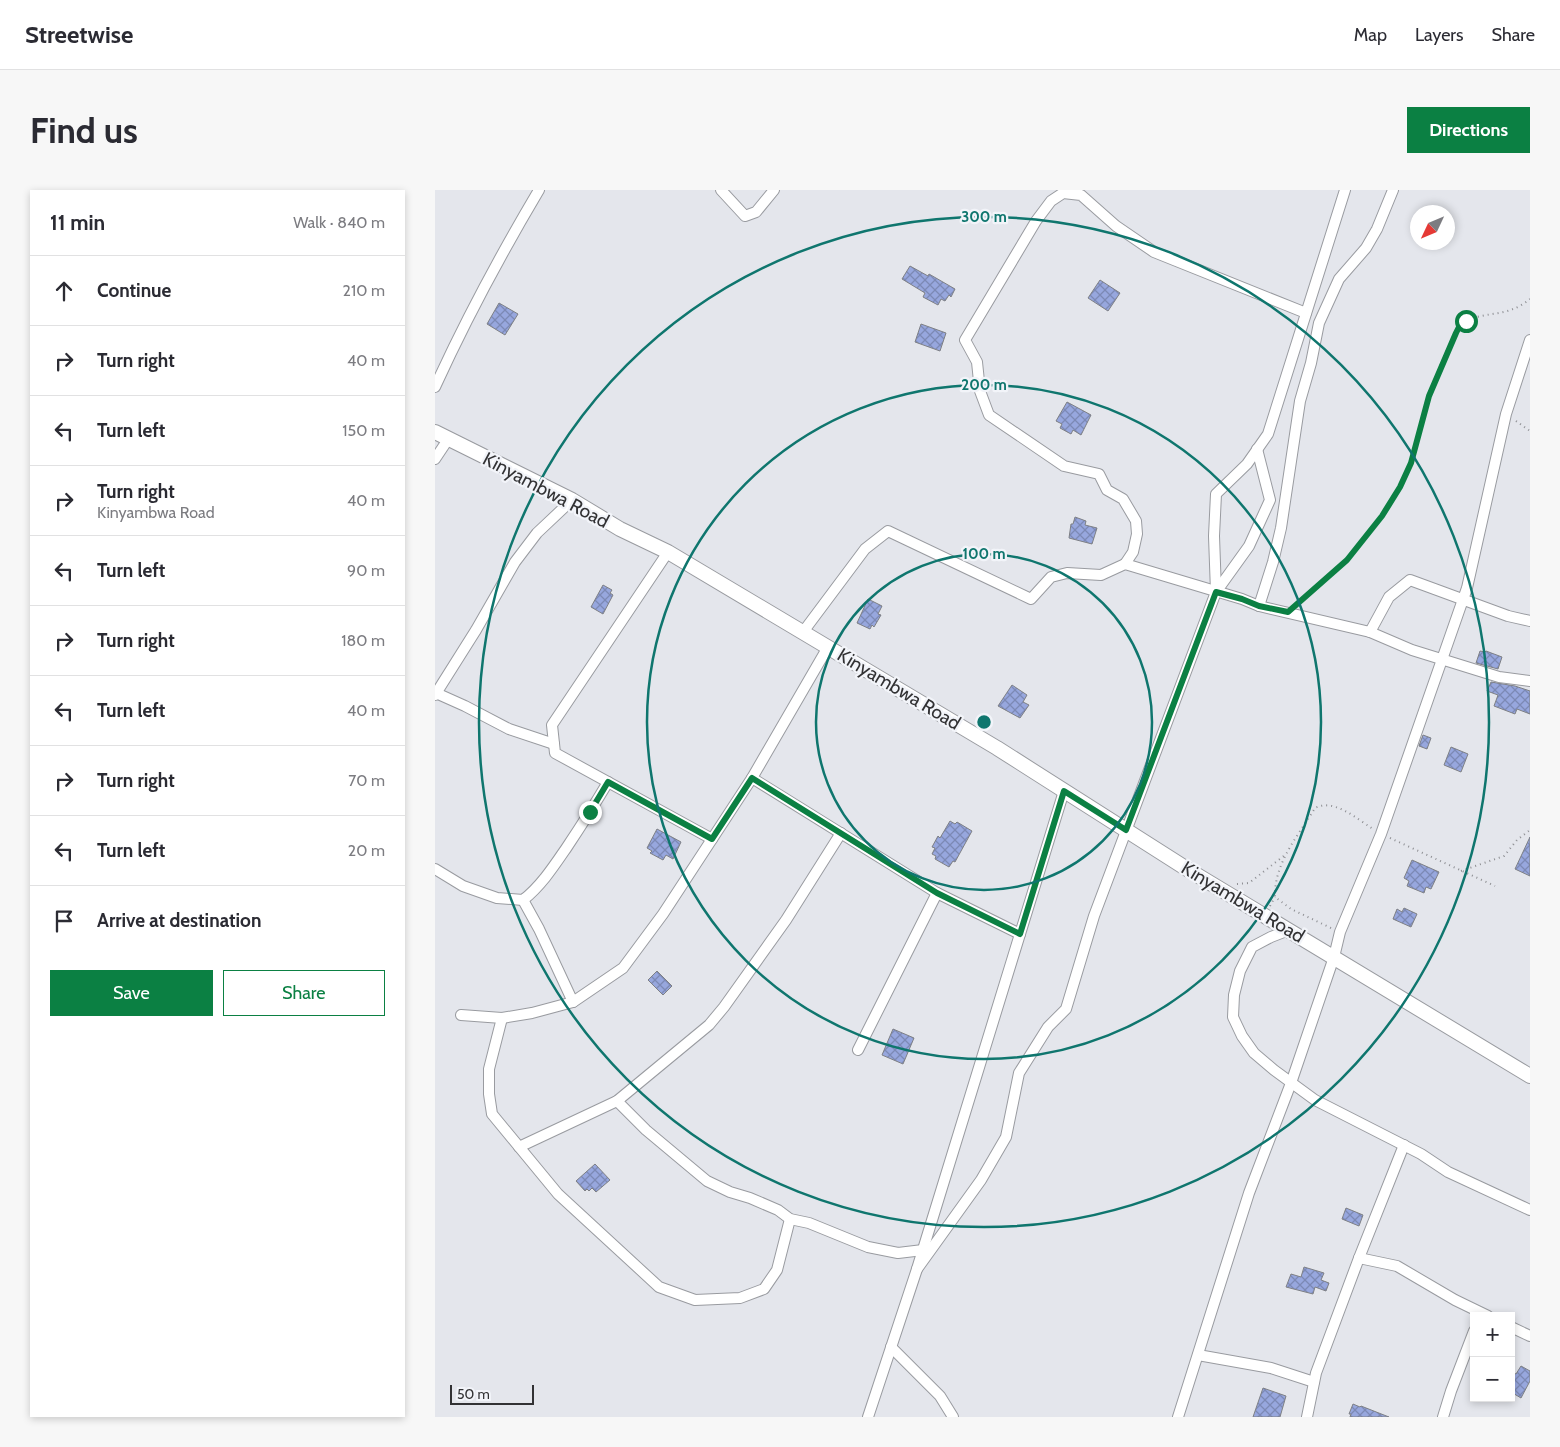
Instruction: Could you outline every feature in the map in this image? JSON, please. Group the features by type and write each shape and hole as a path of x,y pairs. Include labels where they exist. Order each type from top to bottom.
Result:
{"street":[{"path":"435,387 462,329 539,190"},
{"path":"721,190 745,216 756,212 774,190"},
{"path":"1216,592 1214,536 1216,494 1247,464 1268,434 1345,190"},
{"path":"1259,606 1273,562 1281,528 1300,401 1311,363 1319,324 1339,279 1366,248 1377,229 1393,190"},
{"path":"803,632 865,549 888,531 1031,598 1051,577 1067,573 1101,575 1125,564 1133,552 1137,534 1136,521 1123,499 1107,490 1099,474 1064,466 989,415 979,392 977,362 965,340 1035,221 1051,201 1063,193 1081,194 1116,226 1154,252 1306,313"},
{"path":"1178,1417 1249,1193 1291,1083 1334,957 1339,932 1381,834 1467,588 1506,414 1530,340"},
{"name":"Kinyambwa Road","path":"435,432 572,500 620,529 668,552 997,748 1126,830 1530,1076"},
{"path":"435,459 449,438"},
{"path":"917,1269 981,1180 1006,1137 1019,1073 1048,1027 1066,1009 1094,916 1216,592 1249,546 1270,500 1257,449"},
{"path":"554,744 509,729 465,706 436,694 515,562 537,533 572,500"},
{"path":"668,552 552,725 555,753 712,839"},
{"path":"1125,564 1242,599 1259,606 1370,632 1411,650 1499,677 1530,681"},
{"path":"1370,632 1389,596 1411,580 1509,616 1530,621"},
{"path":"461,1015 502,1018 532,1013 573,1002 623,968 663,914 752,778 828,647"},
{"path":"752,778 937,893 1020,934"},
{"path":"435,869 463,886 497,898 523,900 533,892 555,864 608,782"},
{"path":"868,1417 923,1250 1064,791"},
{"path":"519,1147 617,1100 709,1025 787,920 841,833"},
{"path":"858,1050 937,893"},
{"path":"523,900 539,929 573,1002"},
{"path":"1289,930 1252,947 1240,971 1234,995 1233,1017 1242,1036 1254,1053 1315,1100 1421,1154 1448,1172 1530,1210"},
{"path":"502,1018 489,1069 489,1094 492,1114 557,1194 659,1287 695,1300 740,1298 764,1289 777,1270 790,1219"},
{"path":"617,1100 646,1130 707,1181 778,1210 790,1219 809,1223 867,1247 899,1253 923,1250"},
{"path":"1307,1417 1316,1373 1404,1145"},
{"path":"1359,1258 1397,1266 1477,1312"},
{"path":"1515,1329 1530,1336"},
{"path":"1443,1417 1470,1341"},
{"path":"891,1347 940,1396 953,1417"},
{"path":"1198,1355 1271,1368 1314,1382"}],"path":[{"path":"1288,612 1347,560 1382,516 1400,487 1411,463 1429,396 1460,325 1479,316 1512,310 1530,299"},
{"path":"1506,414 1530,431"},
{"path":"1339,932 1291,909 1275,897 1285,855 1315,808 1322,805 1339,807 1381,834 1495,886"},
{"path":"1461,871 1504,856 1517,840 1530,830"},
{"path":"1235,884 1249,883 1285,855"}],"building":[{"path":"910,266 928,276 929,274 955,289 951,297 949,295 945,301 941,299 938,305 923,297 925,293 902,279"},
{"path":"1100,280 1120,293 1108,311 1088,298"},
{"path":"499,303 518,314 505,335 487,324"},
{"path":"921,324 946,333 940,351 915,342"},
{"path":"1067,402 1091,415 1081,435 1073,430 1071,434 1060,428 1062,424 1056,421"},
{"path":"1075,517 1086,521 1085,525 1097,528 1092,544 1069,538 1071,524 1073,524"},
{"path":"603,585 612,590 610,593 613,595 603,614 591,607"},
{"path":"868,599 882,606 878,614 881,615 874,627 872,625 870,629 857,623"},
{"path":"1480,651 1486,651 1502,657 1498,669 1476,663"},
{"path":"1491,682 1530,691 1530,714 1517,709 1515,714 1494,706 1498,695 1487,691"},
{"path":"1012,685 1027,695 1023,702 1029,705 1020,718 998,706"},
{"path":"1423,735 1431,738 1427,749 1419,746"},
{"path":"1451,747 1468,754 1461,772 1444,765"},
{"path":"950,821 955,824 957,822 972,831 955,862 953,861 949,867 935,859 936,856 932,854 935,848 932,847"},
{"path":"657,829 681,842 673,859 666,855 663,860 650,853 652,851 647,848"},
{"path":"1530,837 1530,876 1515,869"},
{"path":"1412,860 1439,872 1431,889 1426,887 1424,893 1407,886 1409,881 1404,878"},
{"path":"1404,908 1417,914 1411,927 1393,919 1397,909 1402,912"},
{"path":"657,971 672,986 663,995 648,980"},
{"path":"893,1029 914,1038 903,1064 882,1055"},
{"path":"595,1164 610,1180 596,1192 592,1188 589,1191 587,1189 585,1191 576,1181"},
{"path":"1346,1208 1363,1215 1359,1226 1342,1219"},
{"path":"1304,1267 1324,1273 1321,1280 1329,1283 1326,1291 1315,1287 1313,1294 1286,1287 1291,1274 1301,1277"},
{"path":"1521,1366 1530,1371 1530,1381 1521,1398 1515,1394 1516,1374"},
{"path":"1263,1388 1286,1396 1280,1417 1253,1417"},
{"path":"1353,1404 1389,1417 1350,1417 1351,1414 1349,1414"}],"route":[{"path":"590,812 608,782 712,839 752,778 937,893 1020,934 1064,791 1126,830 1216,592 1259,606 1288,612 1347,560 1382,516 1400,487 1411,463 1429,396 1456,333 1460,325 1466,321"}]}
